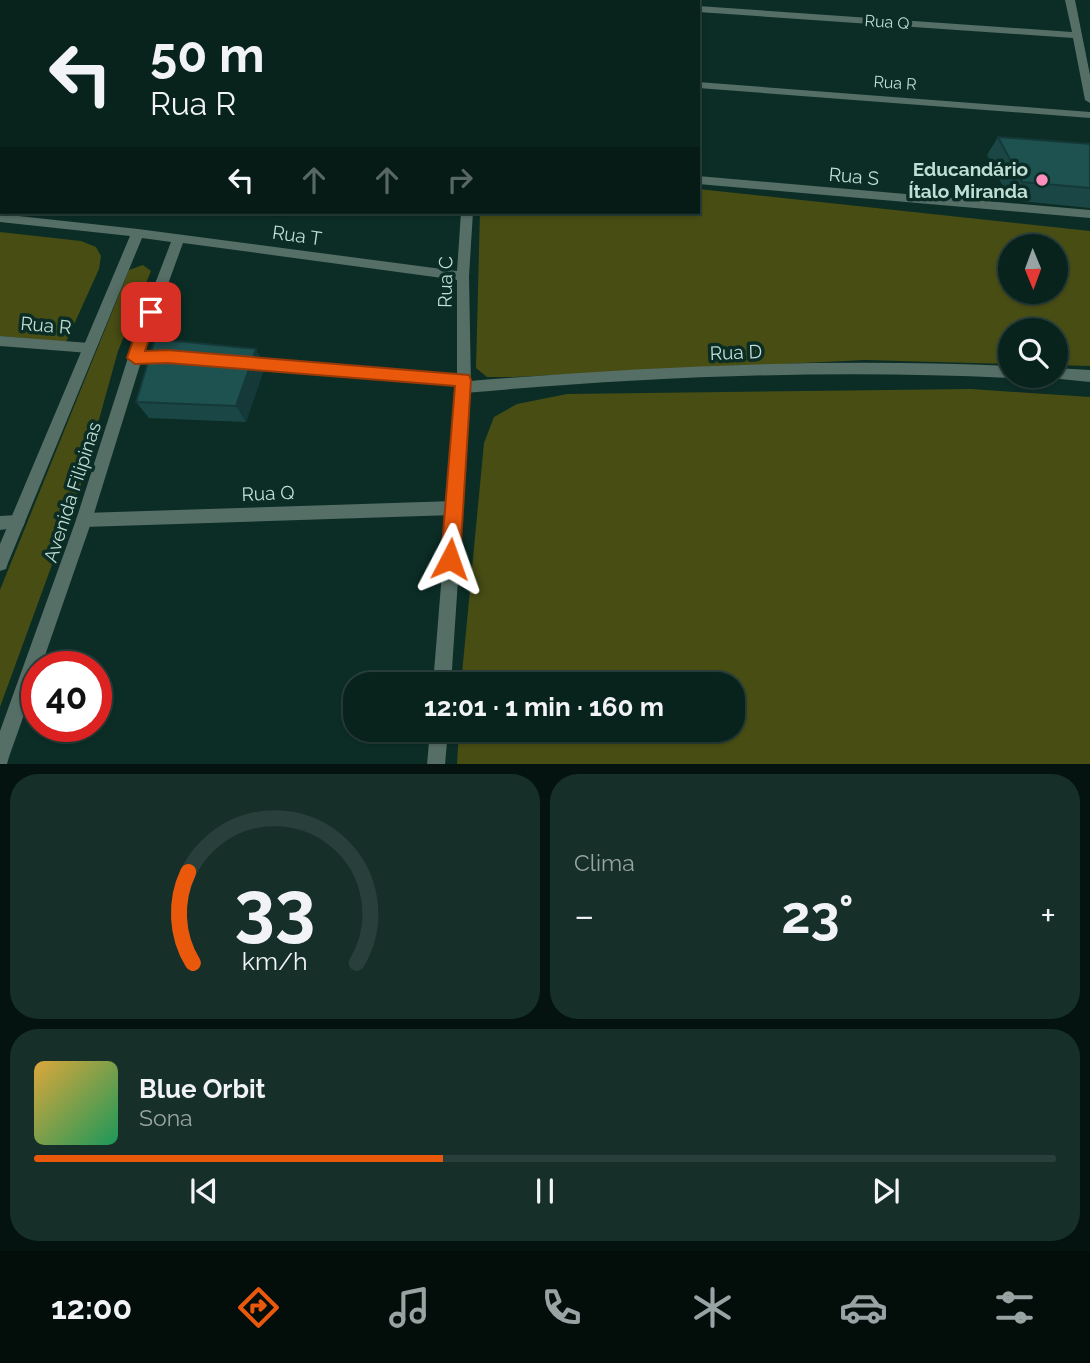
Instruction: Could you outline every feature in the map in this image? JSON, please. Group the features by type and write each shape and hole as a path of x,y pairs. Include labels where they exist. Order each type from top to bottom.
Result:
{"street":[{"path":"1070,0 1090,100"},
{"name":"Rua Q","path":"700,9 1076,35"},
{"name":"Rua R","path":"700,85 1090,116"},
{"name":"Rua S","path":"700,180 1090,214"},
{"name":"Rua C","path":"443,672 464,383 463,276 467,214"},
{"name":"Rua T","path":"0,218 138,233 463,276"},
{"name":"Avenida Filipinas","path":"0,563 8,523 89,348 138,233"},
{"name":"Avenida Filipinas","path":"0,757 84,520 135,358 178,239"},
{"name":"Rua R","path":"0,341 89,348"},
{"path":"135,358 179,358"},
{"path":"228,362 464,383"},
{"name":"Rua D","path":"464,383 758,370 998,371"},
{"path":"1068,375 1090,376"},
{"name":"Rua Q","path":"84,520 454,508"},
{"path":"436,764 438,742"}],"green space":[{"path":"700,189 1090,231 1090,366 1068,365 1068,318 998,318 998,364 865,360 487,377 476,368 480,214 700,214"},
{"path":"0,232 81,241 96,247 101,256 99,269 66,342 0,336"},
{"path":"143,265 151,271 118,351 80,488 0,707 0,590 129,270"},
{"path":"971,389 1090,397 1090,764 457,764 458,742 745,742 745,672 462,672 484,443 494,417 517,404 567,394"}],"building":[{"path":"998,137 1090,144 1090,188 1022,182"},
{"path":"155,339 256,349 236,406 136,402"}],"place":[{"name":"Educandário Ítalo Miranda","path":"1042,180"}],"route":[{"path":"151,312 135,358 167,356 463,380 450,559"}]}
